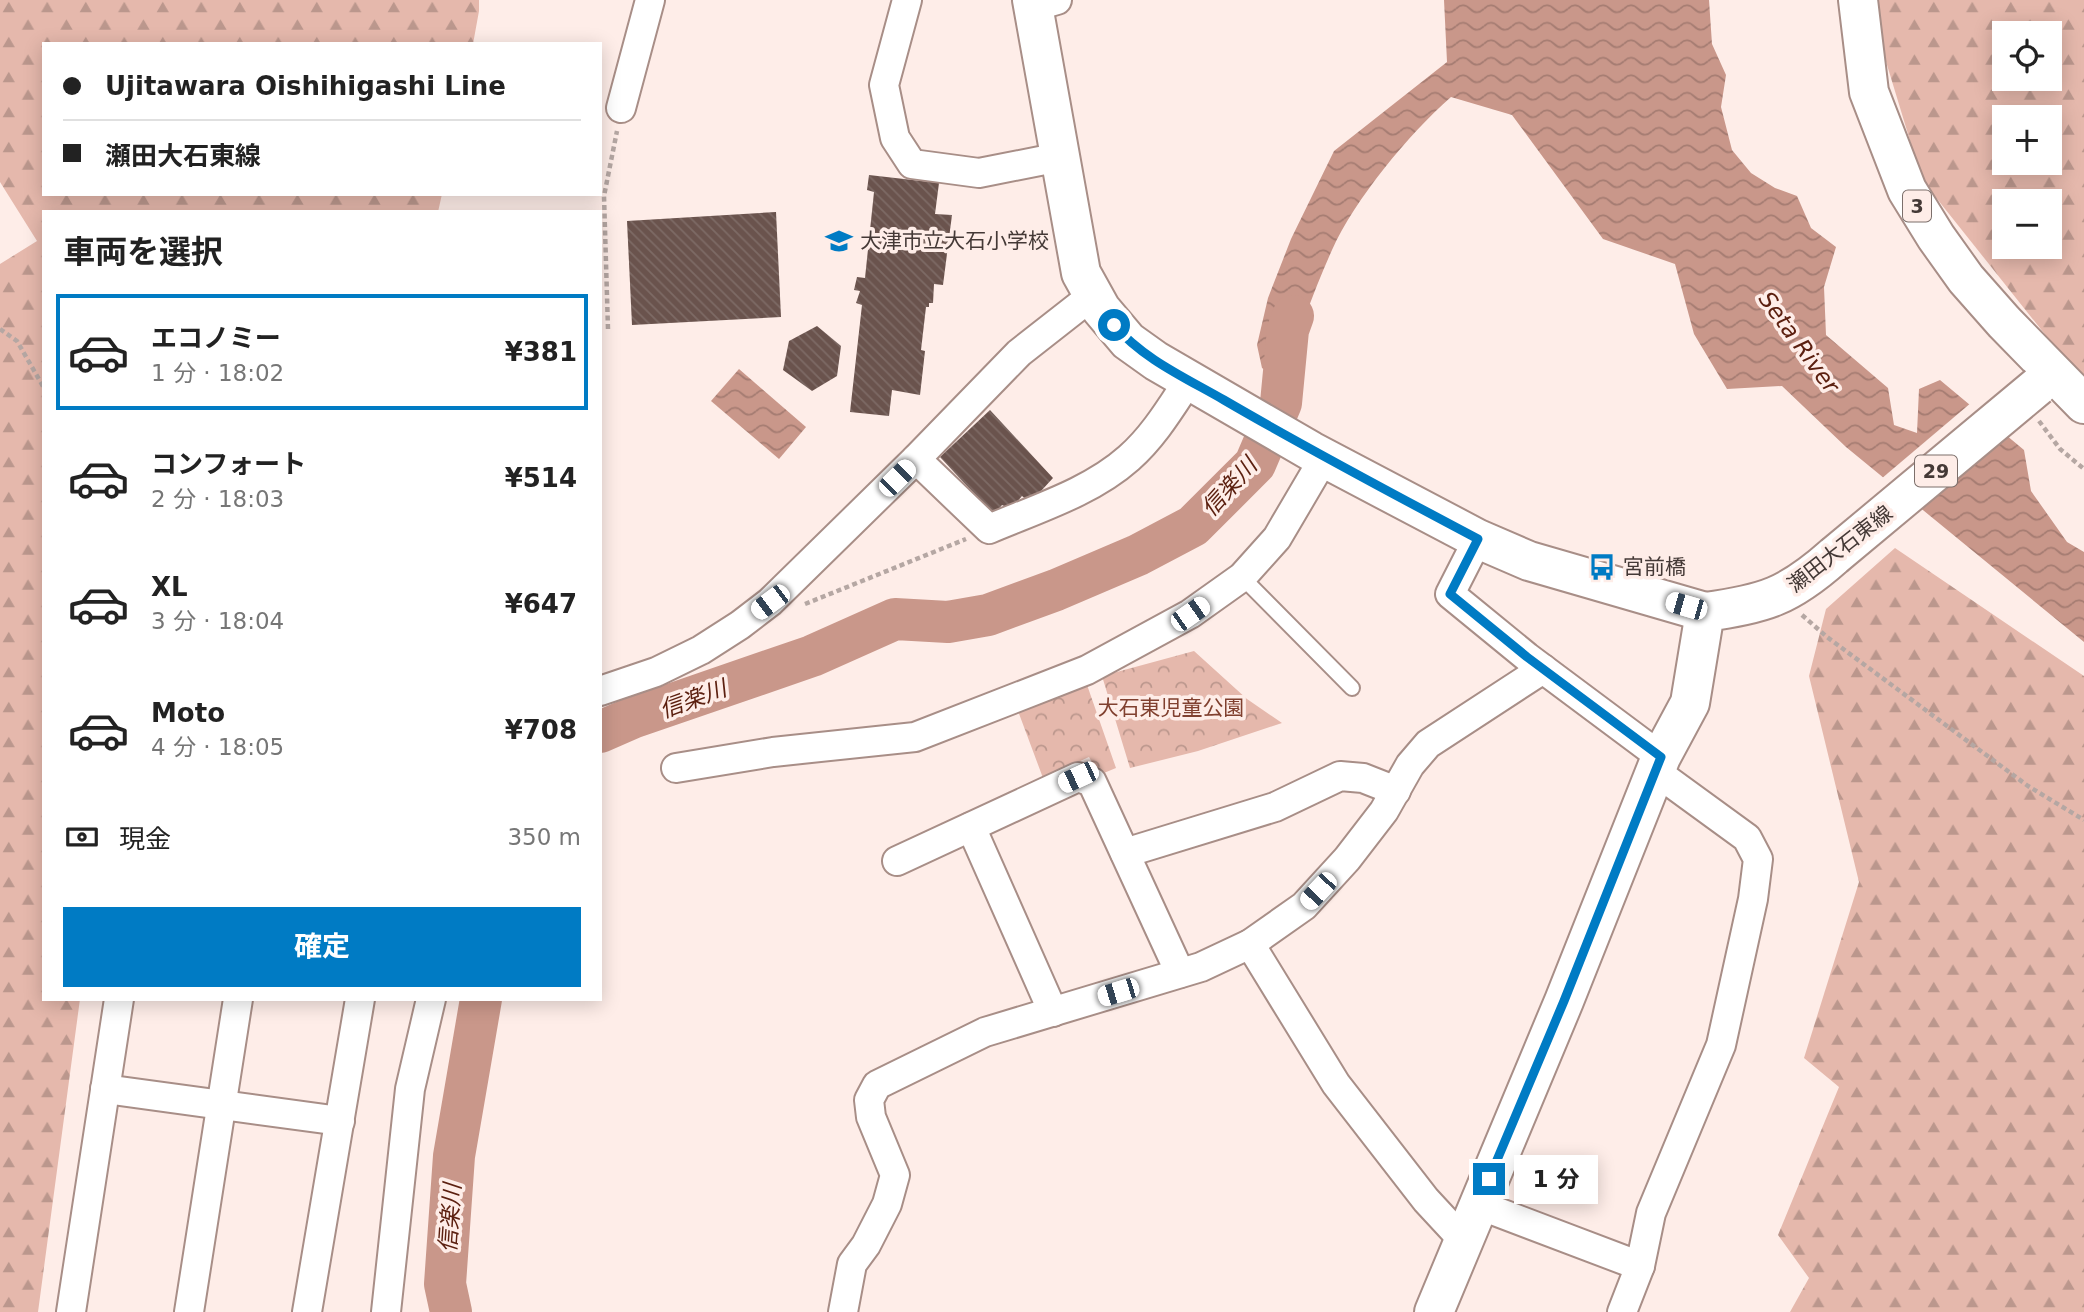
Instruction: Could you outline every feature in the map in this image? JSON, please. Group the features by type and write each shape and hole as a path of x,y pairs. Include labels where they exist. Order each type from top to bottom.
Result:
{"main road":[{"name":"3","path":"1858,0 1869,92 1907,190 1966,279 2045,379 2084,404"},
{"path":"1041,2 1060,157 1081,272 1101,309 1128,341 1197,385 1317,454 1478,539 1529,561 1705,612 1690,703 1658,764 1564,1001 1434,1312"},
{"name":"瀬田大石東線","path":"1705,612 1739,608 1780,596 1809,579 2045,379"}],"street":[{"path":"621,108 650,0"},
{"path":"908,0 884,85 895,138 912,164 979,173 1060,157"},
{"path":"602,690 656,672 701,650 770,602 916,459 1019,353 1093,295"},
{"path":"916,459 989,529 1054,502 1101,478 1129,458 1167,414 1197,385"},
{"path":"676,768 773,752 915,737 1087,670 1190,614 1242,577 1277,538 1317,454"},
{"path":"1478,539 1450,594 1747,838 1758,859 1753,899 1721,1045 1651,1213 1640,1266 1622,1312"},
{"path":"843,1312 852,1264 866,1245 887,1203 895,1175 872,1116 869,1100 877,1085 985,1032 1201,967 1250,944 1304,906 1347,859 1384,811 1410,765 1428,744 1543,669"},
{"path":"1125,853 1275,807 1340,776 1363,778 1396,791"},
{"path":"897,861 1078,777 1092,782 1181,973"},
{"path":"971,827 1053,1012"},
{"path":"1250,944 1336,1084 1426,1200 1464,1241"},
{"path":"71,1312 119,1001"},
{"path":"189,1312 238,1001"},
{"path":"307,1312 360,1001"},
{"path":"386,1312 410,1089 431,1001"},
{"path":"105,1088 340,1121"},
{"path":"1479,1205 1640,1266"}],"lane":[{"path":"1242,577 1352,688"}],"path":[{"path":"608,329 604,196 621,108"},
{"path":"0,329 17,341 42,385"},
{"path":"770,602 803,605 989,529"},
{"path":"1780,596 1827,637 2028,786 2084,820"}],"green space":[{"path":"0,0 479,0 473,42 42,42 42,196 442,196 438,210 42,210 42,1001 80,1001 38,1312 0,1312 0,264 37,241 0,182"},
{"path":"1871,0 2084,0 2084,376 2055,347 1922,180 1870,9"},
{"path":"1895,548 2084,676 2084,1312 1790,1312 1809,1278 1778,1235 1839,1087 1804,1058 1859,882 1809,676 1826,609"},
{"name":"大石東児童公園","path":"1194,651 1247,699 1282,723 1198,751 1130,768 1102,676"},
{"path":"1086,682 1116,768 1099,775 1089,757 1043,778 1018,711"}],"water":[{"name":"Seta River","path":"1444,0 1709,0 1712,44 1726,75 1721,107 1732,150 1751,173 1775,188 1797,196 1811,228 1836,247 1824,287 1826,335 1888,388 1894,425 1917,433 1919,389 1940,380 2024,450 2031,491 2067,542 2084,552 2084,642 1846,447 1782,386 1727,389 1694,334 1675,264 1603,239 1512,115 1451,97 1435,112 1384,168 1342,230 1318,282 1281,381 1262,368 1257,345 1268,298 1291,239 1334,151 1447,62"},
{"path":"739,369 806,427 779,459 711,401"}],"pier":[{"path":"1972,402 1981,410 1889,487 1881,479"}],"building":[{"path":"869,175 939,183 935,214 952,215 943,285 934,284 933,303 926,307 920,395 892,390 889,416 850,412 862,305 856,303 860,291 854,290 857,277 865,278 874,192 867,190"},
{"path":"776,212 781,317 632,325 627,221"},
{"path":"817,326 841,346 837,376 812,391 783,370 789,341"},
{"path":"990,410 1053,478 1030,503 1022,496 1011,509 1002,505 994,515 940,457"}],"waterway":[{"name":"信楽川","path":"602,731 632,718 812,656 895,619 948,622 988,615 1138,555 1193,526 1255,464 1281,403 1288,330 1293,316"},
{"name":"信楽川","path":"451,1312 445,1284 454,1156 481,1001"}],"place":[{"name":"大津市立大石小学校","path":"839,241"},
{"name":"宮前橋","path":"1602,567"}],"route":[{"path":"1114,325 1128,341 1156,361 1311,451 1478,539 1450,594 1527,657 1661,757 1564,1001 1489,1179"}]}
